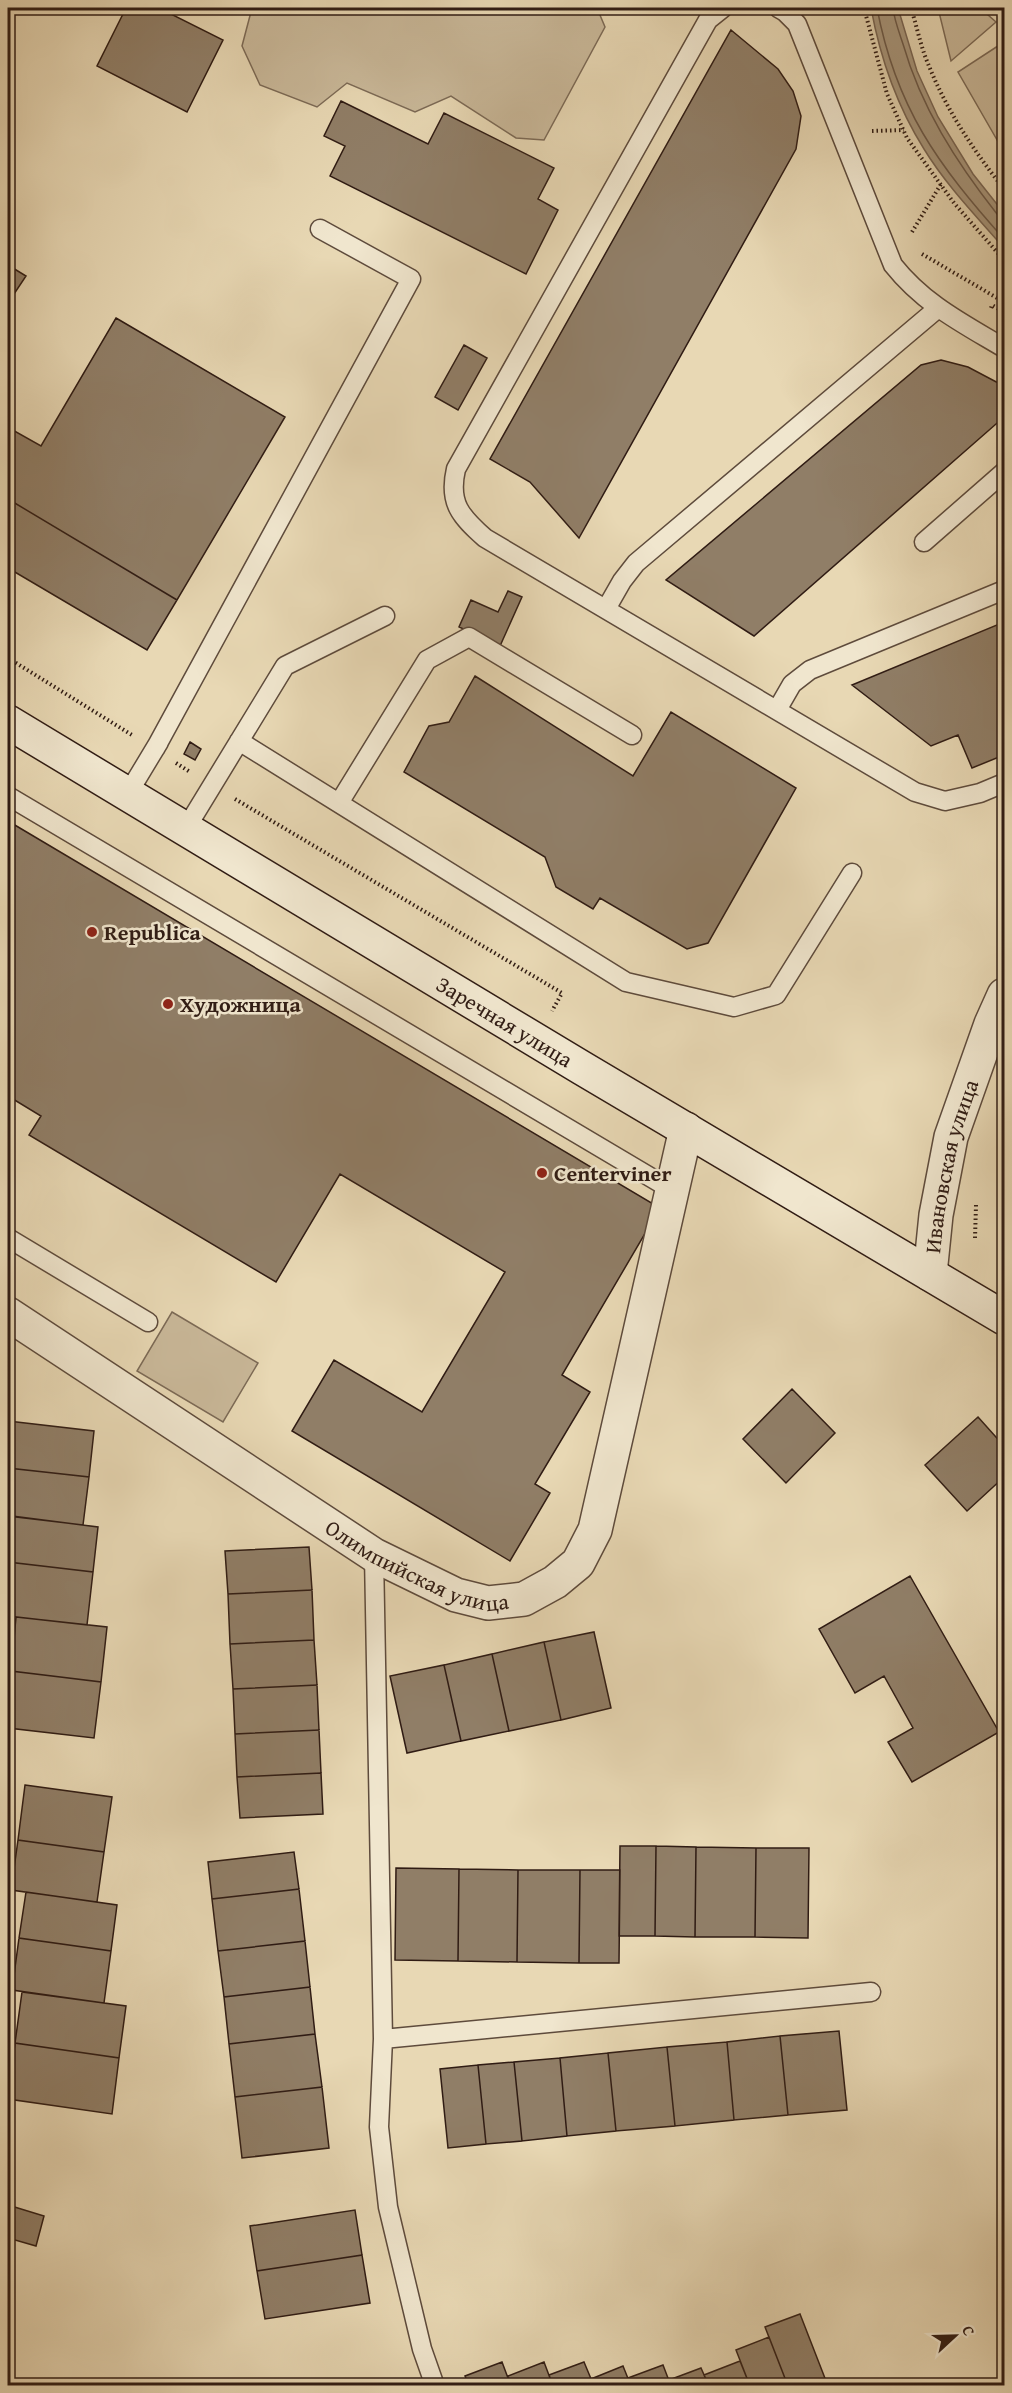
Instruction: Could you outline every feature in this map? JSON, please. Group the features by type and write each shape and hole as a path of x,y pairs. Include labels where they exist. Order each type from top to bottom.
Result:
{"street":[{"name":"Заречная улица","path":"8,722 185,830 1005,1318"},
{"name":"Ивановская улица","path":"930,1274 936,1215 951,1137 1000,1017"},
{"name":"Олимпийская улица","path":"8,1314 375,1555 456,1595 488,1603 524,1599 555,1582 578,1563 595,1530 686,1129"}],"lane":[{"path":"723,8 708,20 456,469 452,485 455,502 466,521 485,538 915,792 945,801 981,793 1005,783"},
{"path":"778,8 797,24 893,265 909,285 937,309 1005,348"},
{"path":"127,795 157,746 411,279 320,229"},
{"path":"606,609 622,581 636,563 937,309"},
{"path":"924,542 1005,472"},
{"path":"777,710 792,684 810,670 1005,590"},
{"path":"185,830 285,666 386,616"},
{"path":"339,803 427,660 469,637 632,735"},
{"path":"239,741 626,982 734,1007 776,995 852,873"},
{"path":"8,796 672,1190"},
{"path":"8,1238 148,1322"},
{"path":"375,1555 383,2039 379,2127 387,2206 422,2349 435,2385"},
{"path":"383,2039 871,1992"}],"path":[{"path":"864,8 887,94 907,138 954,203 1005,260"},
{"path":"911,8 928,64 950,111 985,165 1005,189"},
{"path":"868,121 876,141"},
{"path":"872,131 904,130"},
{"path":"912,232 941,184"},
{"path":"908,222 916,243"},
{"path":"920,253 1005,302"},
{"path":"8,658 157,746 212,786 562,993 550,1015"}],"shaded area":[{"path":"252,8 597,8 605,27 544,140 516,138 451,96 415,112 347,83 317,107 260,85 242,46"},
{"path":"938,8 980,8 996,22 951,61"},
{"path":"1004,42 1004,152 958,72"},
{"path":"172,1312 258,1363 223,1422 137,1371"}],"water":[{"path":"871,8 898,8 917,71 938,117 973,174 1004,213 1004,248 942,175 914,133 891,81 879,45"}],"building":[{"path":"126,8 159,8 223,40 187,112 97,66"},
{"path":"731,30 778,69 793,91 801,116 796,149 579,538 530,482 490,459"},
{"path":"341,101 428,144 444,113 554,168 538,199 558,210 526,274 330,176 345,146 324,136"},
{"path":"8,265 26,276 10,300 8,298"},
{"path":"116,318 285,417 177,600 8,499 8,435 11,429 41,446"},
{"path":"464,345 487,358 458,410 435,397"},
{"path":"941,360 968,367 1004,386 1004,417 754,636 666,580 921,365"},
{"path":"8,499 177,600 147,650 8,568"},
{"path":"508,591 522,597 500,646 459,627 471,600 498,612"},
{"path":"1004,622 1004,755 972,768 958,735 931,746 852,685"},
{"path":"475,676 633,776 671,712 796,788 708,943 687,949 600,898 593,909 556,887 545,857 404,772 429,726 449,722"},
{"path":"190,742 201,749 195,760 184,754"},
{"path":"8,821 660,1208 562,1375 590,1392 535,1484 550,1493 510,1561 292,1431 334,1360 422,1412 505,1272 340,1174 276,1282 29,1135 41,1116 8,1096 8,1067 11,1060 8,1058"},
{"path":"792,1389 835,1433 786,1483 743,1439"},
{"path":"978,1417 1004,1446 1004,1477 967,1511 925,1465"},
{"path":"8,1421 94,1431 89,1477 8,1468"},
{"path":"8,1468 89,1477 83,1525 8,1516"},
{"path":"12,1516 98,1527 93,1572 8,1562"},
{"path":"309,1547 312,1590 228,1594 225,1551"},
{"path":"8,1562 93,1572 87,1625 8,1616"},
{"path":"910,1576 999,1732 912,1782 888,1742 913,1728 884,1676 855,1693 819,1629"},
{"path":"312,1590 314,1640 230,1644 228,1594"},
{"path":"16,1617 107,1627 101,1682 11,1671"},
{"path":"594,1632 611,1708 561,1720 544,1642"},
{"path":"314,1640 317,1685 233,1689 230,1644"},
{"path":"544,1642 561,1720 509,1731 492,1654"},
{"path":"492,1654 509,1731 461,1741 444,1665"},
{"path":"444,1665 461,1741 407,1753 390,1676"},
{"path":"11,1671 101,1682 94,1738 8,1728"},
{"path":"317,1685 319,1730 235,1734 233,1689"},
{"path":"319,1730 321,1773 237,1777 235,1734"},
{"path":"321,1773 323,1814 240,1818 237,1777"},
{"path":"25,1785 112,1797 104,1852 18,1840"},
{"path":"18,1840 104,1852 97,1902 11,1890"},
{"path":"620,1846 656,1846 655,1936 619,1936"},
{"path":"656,1846 696,1847 695,1937 655,1936"},
{"path":"696,1847 756,1848 755,1937 695,1937"},
{"path":"756,1848 809,1848 808,1938 755,1937"},
{"path":"294,1852 299,1889 212,1899 208,1862"},
{"path":"396,1868 459,1869 458,1961 395,1960"},
{"path":"459,1869 518,1870 517,1962 458,1961"},
{"path":"518,1870 580,1870 579,1963 517,1962"},
{"path":"580,1870 620,1870 619,1963 579,1963"},
{"path":"299,1889 305,1941 218,1951 212,1899"},
{"path":"26,1892 117,1905 111,1951 19,1938"},
{"path":"19,1938 111,1951 104,2003 12,1990"},
{"path":"305,1941 310,1987 224,1997 218,1951"},
{"path":"310,1987 315,2034 229,2044 224,1997"},
{"path":"22,1992 126,2006 119,2058 15,2043"},
{"path":"839,2031 847,2110 788,2115 780,2036"},
{"path":"315,2034 322,2087 235,2097 229,2044"},
{"path":"780,2036 788,2115 734,2120 727,2042"},
{"path":"727,2042 734,2120 675,2126 667,2047"},
{"path":"15,2043 119,2058 112,2114 8,2099"},
{"path":"667,2047 675,2126 616,2131 608,2053"},
{"path":"608,2053 616,2131 567,2136 560,2058"},
{"path":"560,2058 567,2136 522,2141 514,2062"},
{"path":"514,2062 522,2141 486,2144 478,2065"},
{"path":"478,2065 486,2144 448,2148 440,2069"},
{"path":"322,2087 329,2148 242,2158 235,2097"},
{"path":"8,2205 44,2216 36,2246 8,2238"},
{"path":"355,2210 362,2255 257,2271 250,2226"},
{"path":"362,2255 370,2303 265,2319 257,2271"},
{"path":"800,2314 828,2386 788,2386 765,2327"},
{"path":"769,2337 788,2386 750,2386 736,2350"},
{"path":"740,2361 750,2386 709,2386 704,2375"},
{"path":"502,2362 511,2386 469,2386 465,2376"},
{"path":"544,2362 553,2386 511,2386 508,2376"},
{"path":"584,2362 594,2386 553,2386 549,2375"},
{"path":"663,2365 671,2386 631,2386 628,2378"},
{"path":"623,2366 631,2386 594,2386 591,2379"},
{"path":"701,2368 709,2386 671,2386 669,2380"}],"place":[{"name":"Republica","path":"92,932"},
{"name":"Художница","path":"168,1004"},
{"name":"Centerviner","path":"542,1173"}]}
